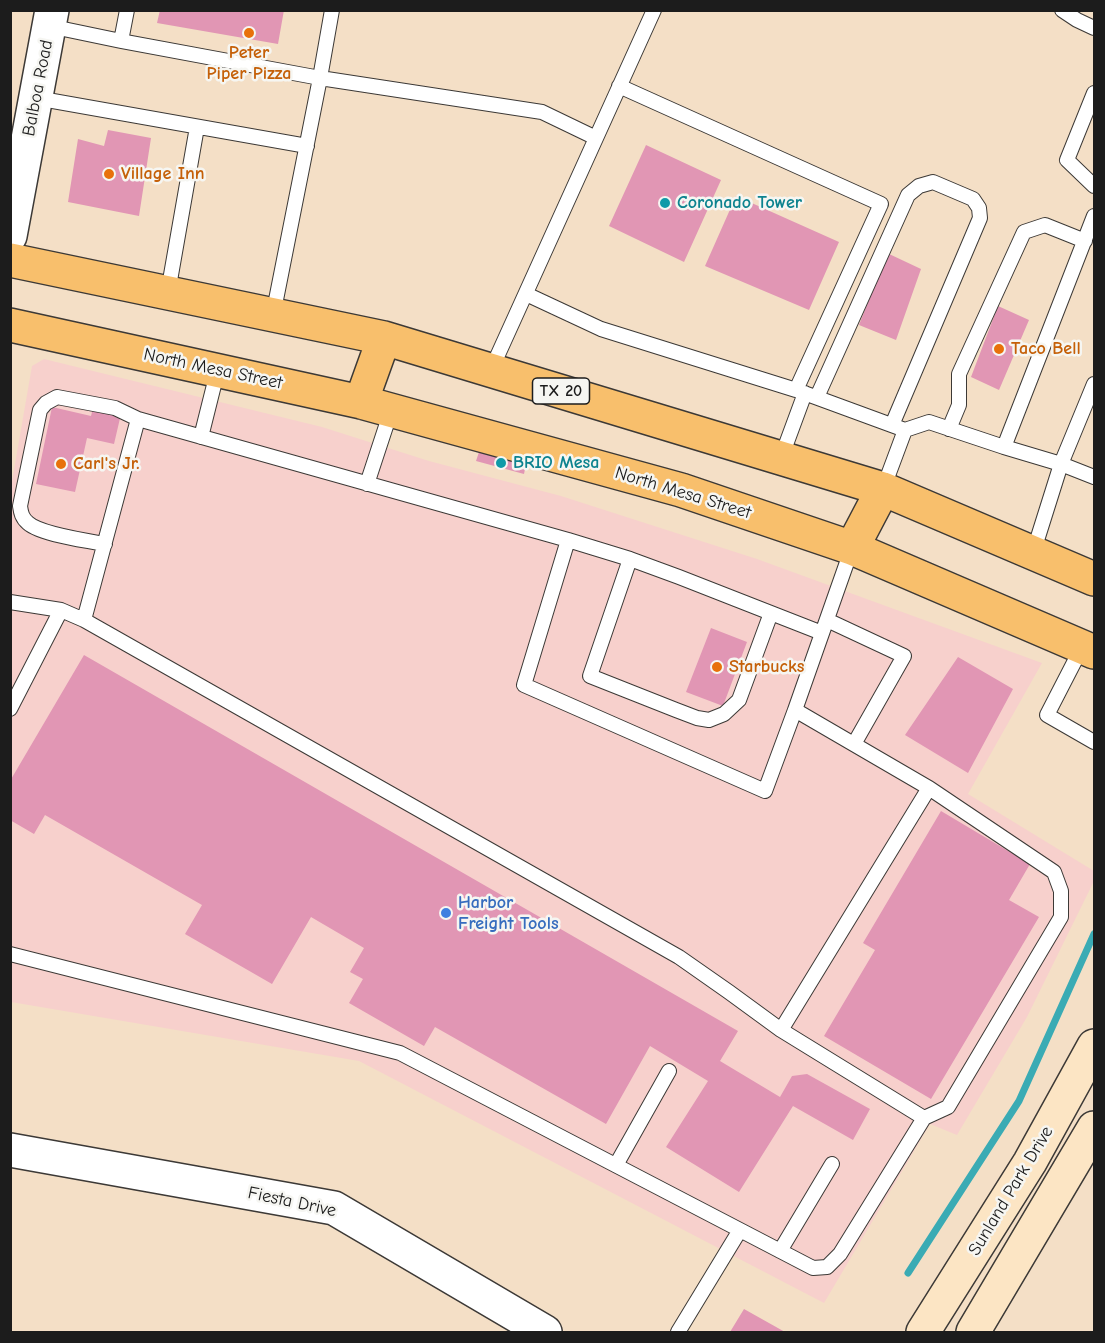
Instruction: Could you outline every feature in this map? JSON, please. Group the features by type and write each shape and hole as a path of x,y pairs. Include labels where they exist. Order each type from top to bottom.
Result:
{"main road":[{"name":"TX 20","path":"10,260 384,338 884,489 1095,579"},
{"name":"North Mesa Street","path":"10,325 361,402 681,490 852,548 1089,650"},
{"path":"361,402 384,338"},
{"path":"852,548 884,489"},
{"name":"Sunland Park Drive","path":"922,1332 1090,1065"},
{"path":"974,1332 1095,1128"},
{"path":"903,1332 950,1290"}],"street":[{"name":"Balboa Road","path":"10,236 29,116 51,18"},
{"name":"Fiesta Drive","path":"10,1150 334,1208 545,1332"}],"lane":[{"path":"121,41 128,10"},
{"path":"273,315 332,10"},
{"path":"491,370 654,10"},
{"path":"1062,10 1095,28"},
{"path":"51,18 121,41 320,78 542,112 596,138"},
{"path":"619,86 881,204 781,458"},
{"path":"1095,93 1067,160 1095,186"},
{"path":"29,116 197,127 307,146"},
{"path":"168,292 197,127"},
{"path":"806,393 908,195 919,186 933,182 973,199 979,208 980,218 898,427 884,489"},
{"path":"1004,447 1095,216"},
{"path":"949,429 959,405 959,374 1024,232 1045,225 1085,241"},
{"path":"526,294 601,329 806,393 898,427 930,422 1095,477"},
{"path":"201,437 218,369"},
{"path":"1033,553 1061,464 1095,384"},
{"path":"105,544 40,530 26,522 22,515 20,506 40,410 46,402 57,397 115,408 138,419 568,540 630,559 771,613 824,627 904,656 854,744"},
{"path":"367,484 391,411"},
{"path":"84,620 138,419"},
{"path":"568,540 524,685 765,791 852,548"},
{"path":"630,559 590,676 676,710 709,720 724,714 739,700 771,613"},
{"path":"10,602 61,609 84,620 679,957 781,1030 924,1118"},
{"path":"10,709 61,609"},
{"path":"1089,650 1047,715 1095,742"},
{"path":"10,954 400,1053 813,1268 827,1267 840,1254 924,1118 948,1107 1060,917 1061,891 1054,872 929,788 795,710"},
{"path":"781,1030 929,788"},
{"path":"616,1165 669,1071"},
{"path":"780,1251 832,1164"},
{"path":"678,1332 740,1230"}],"shaded area":[{"path":"44,359 322,427 429,461 561,496 757,559 1042,663 968,794 1094,871 1094,881 1027,1017 957,1135 930,1124 824,1303 359,1061 11,1002 11,487 32,366"}],"building":[{"name":"Peter Piper Pizza","path":"160,10 284,10 278,44 157,23"},
{"name":"Village Inn","path":"108,130 151,138 139,216 68,202 78,139 104,146"},
{"name":"Coronado Tower","path":"646,145 721,180 684,262 609,226"},
{"path":"736,196 839,242 809,310 705,266"},
{"path":"887,253 921,269 896,340 859,325"},
{"name":"Taco Bell","path":"998,306 1029,320 999,390 971,377"},
{"name":"Carl's Jr.","path":"52,407 91,416 93,408 121,414 114,444 87,438 75,492 36,484"},
{"name":"BRIO Mesa","path":"479,452 526,464 524,474 476,461"},
{"name":"Starbucks","path":"711,628 747,642 723,706 686,692"},
{"path":"84,655 738,1031 720,1061 780,1097 792,1076 807,1074 870,1109 853,1140 793,1106 739,1192 666,1147 708,1081 650,1046 606,1124 435,1027 424,1046 349,1003 363,979 350,972 364,948 311,917 272,984 185,934 202,905 45,815 34,834 10,820 10,781"},
{"path":"958,657 1013,689 968,773 905,735"},
{"path":"941,811 1030,864 1009,900 1039,917 931,1099 824,1036 875,950 863,943"},
{"path":"744,1309 785,1332 730,1332"}],"waterway":[{"path":"908,1273 1019,1101 1094,934"}],"place":[{"name":"Peter Piper Pizza","path":"249,33"},
{"name":"Village Inn","path":"109,174"},
{"name":"Coronado Tower","path":"665,203"},
{"name":"Taco Bell","path":"999,349"},
{"name":"BRIO Mesa","path":"501,463"},
{"name":"Carl's Jr.","path":"61,464"},
{"name":"Starbucks","path":"717,667"},
{"name":"Harbor Freight Tools","path":"446,913"}]}
